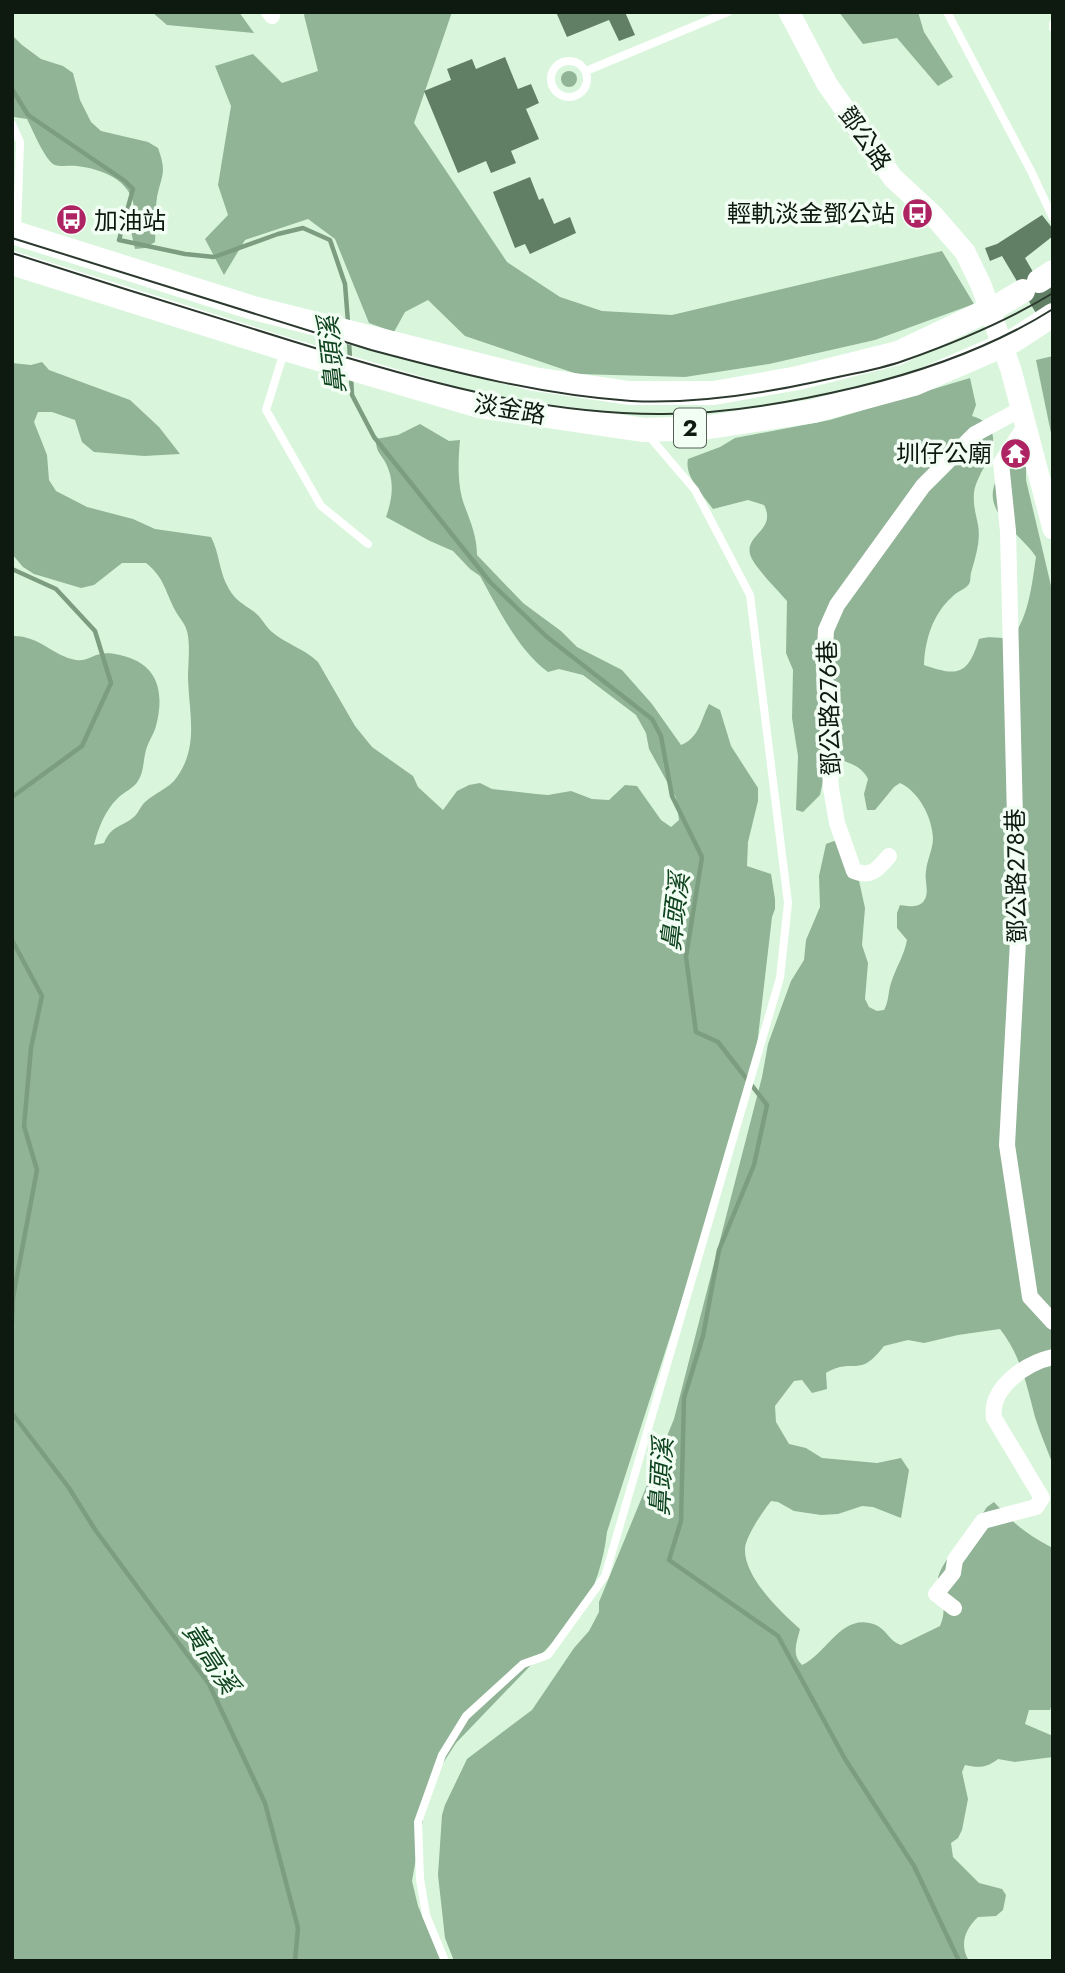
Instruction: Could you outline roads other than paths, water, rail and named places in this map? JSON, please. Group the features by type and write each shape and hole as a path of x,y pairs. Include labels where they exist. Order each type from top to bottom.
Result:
{"main road":[{"name":"淡金路","path":"15,233 250,307 534,379 629,393 714,393 798,378 898,354 1001,304 1038,281"},
{"name":"淡金路","path":"12,263 285,349 479,405 644,430 703,428 814,411 914,384 1013,341 1053,315"}],"street":[{"name":"鄧公路","path":"789,12 827,84 893,178 932,214 965,252 981,285 1011,370 1023,417"},
{"path":"1023,417 1053,529"},
{"name":"鄧公路276巷","path":"889,856 876,872 862,875 854,871 837,823 831,788 824,666 826,630 837,605 923,486 975,434 1023,417"},
{"name":"鄧公路278巷","path":"1023,417 1001,463 1008,530 1018,941 1007,1145 1030,1297 1053,1322"},
{"path":"954,1608 936,1594 953,1573 955,1560 983,1521 1036,1507 1042,1498 994,1418 992,1407 996,1396 1018,1374 1044,1359 1053,1357"}],"lane":[{"path":"697,12 702,23"},
{"path":"586,71 728,12"},
{"path":"947,12 1053,218"},
{"path":"577,62 586,71 588,81 579,95 564,97 552,86 551,75 560,63 577,62"},
{"path":"12,124 20,142 15,233"},
{"path":"285,349 266,410 321,506 368,544"},
{"path":"444,1961 426,1915 419,1879 418,1822 442,1755 466,1716 523,1664 548,1655 605,1576 780,978 788,903 750,595 695,490 644,430"}],"waterway":[{"name":"鼻頭溪","path":"12,89 28,115 133,189 119,240 185,254 214,257 303,228 330,240 345,284 348,322"},
{"name":"鼻頭溪","path":"349,341 350,360"},
{"name":"鼻頭溪","path":"351,376 352,395 374,437 490,582 547,637 652,719 661,736 672,796 702,857 686,957 696,1032 718,1042 767,1105 754,1165 719,1250 703,1336 684,1398 681,1521 669,1560 778,1636 845,1759 914,1866 959,1961"},
{"name":"黃高溪","path":"12,569 56,589 95,631 111,683 82,746 12,797"},
{"name":"黃高溪","path":"12,940 42,996 31,1048 24,1126 37,1170 13,1297 12,1323"},
{"name":"黃高溪","path":"12,1413 209,1684 265,1803 298,1928 295,1961"}],"tram line":[{"path":"12,238 403,359 532,388 631,401 701,400 747,395 882,368 980,331 1053,293"},
{"path":"12,253 429,381 521,401 616,413 663,414 736,409 857,387 958,356 1007,335 1053,309"}],"place":[{"name":"輕軌淡金鄧公站","path":"918,213"},
{"name":"加油站","path":"71,220"},
{"name":"圳仔公廟","path":"1015,453"}]}
